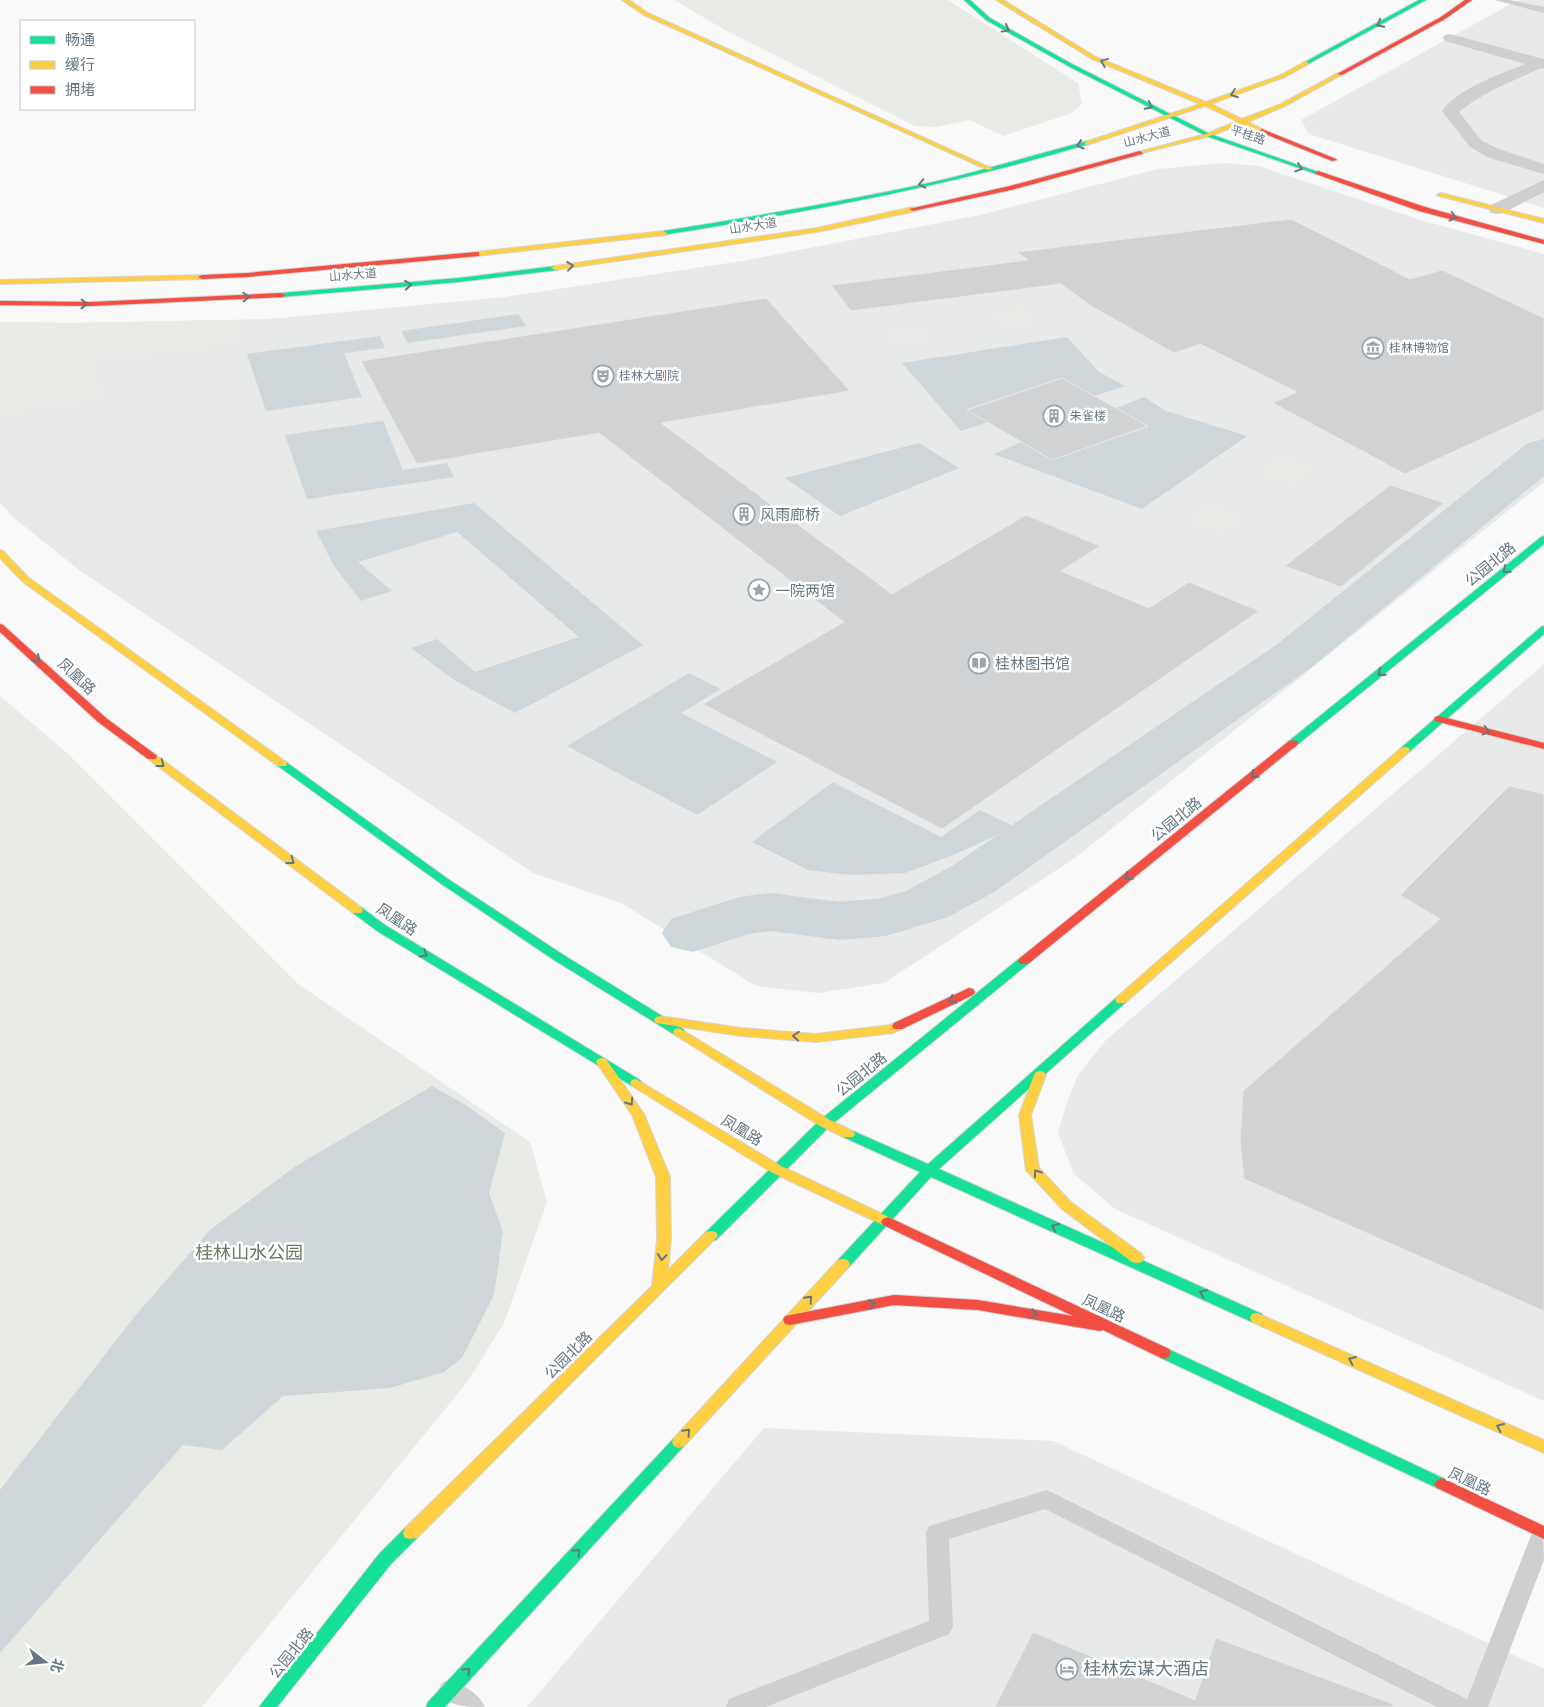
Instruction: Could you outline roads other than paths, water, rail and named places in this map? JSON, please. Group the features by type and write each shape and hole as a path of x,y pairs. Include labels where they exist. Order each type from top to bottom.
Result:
{"main road":[{"path":"625,0 646,14 990,169"},
{"name":"平桂路","path":"967,0 988,19 1169,117 1208,135 1422,209 1544,242"},
{"path":"999,0 1094,58 1206,104 1240,122 1311,152 1348,165"},
{"name":"山水大道","path":"0,282 247,275 423,260 630,238 803,211 1028,160 1169,117 1283,76 1407,10 1422,0"},
{"name":"山水大道","path":"0,303 91,304 265,296 459,280 627,259 837,226 1011,188 1208,135 1283,105 1443,18 1469,0"},
{"path":"1431,192 1544,221"},
{"path":"0,310 50,304"},
{"name":"公园北路","path":"267,1707 385,1558 776,1169 825,1123 1544,539"},
{"path":"0,553 26,580 428,870 558,956 825,1123 1544,1447"},
{"name":"凤凰路","path":"0,627 35,656 102,720 381,928 776,1169 1544,1533"},
{"path":"442,1699 930,1170 1444,715 1544,629"},
{"path":"1444,715 1544,736"},
{"path":"1444,715 1544,746"},
{"path":"660,1020 741,1032 816,1038 893,1029 1011,972"},
{"path":"602,1062 638,1114 663,1177 664,1240 659,1286"},
{"path":"1041,1072 1025,1115 1033,1170 1067,1206 1154,1271"},
{"path":"790,1320 894,1300 978,1305 1112,1329"}],"street":[{"path":"1450,38 1542,63"},
{"path":"1542,63 1478,92 1459,103 1450,111 1476,144 1493,153 1544,169"},
{"path":"1497,209 1544,185"}],"lane":[{"path":"1499,0 1544,10"},
{"path":"738,1707 941,1627 937,1533 1047,1499 1460,1707"},
{"path":"1476,1707 1544,1533"},
{"path":"442,1699 473,1707"}],"waterway":[{"path":"693,933 739,916 770,912 840,921 886,917 927,904 973,879 1294,656 1544,453"}],"place":[{"name":"桂林博物馆","path":"1373,348"},
{"name":"桂林大剧院","path":"603,376"},
{"name":"朱雀楼","path":"1054,416"},
{"name":"风雨廊桥","path":"744,514"},
{"name":"一院两馆","path":"759,590"},
{"name":"桂林图书馆","path":"979,663"},
{"name":"桂林宏谋大酒店","path":"1067,1669"}],"park label":[{"name":"桂林山水公园","path":"249,1253"}]}
